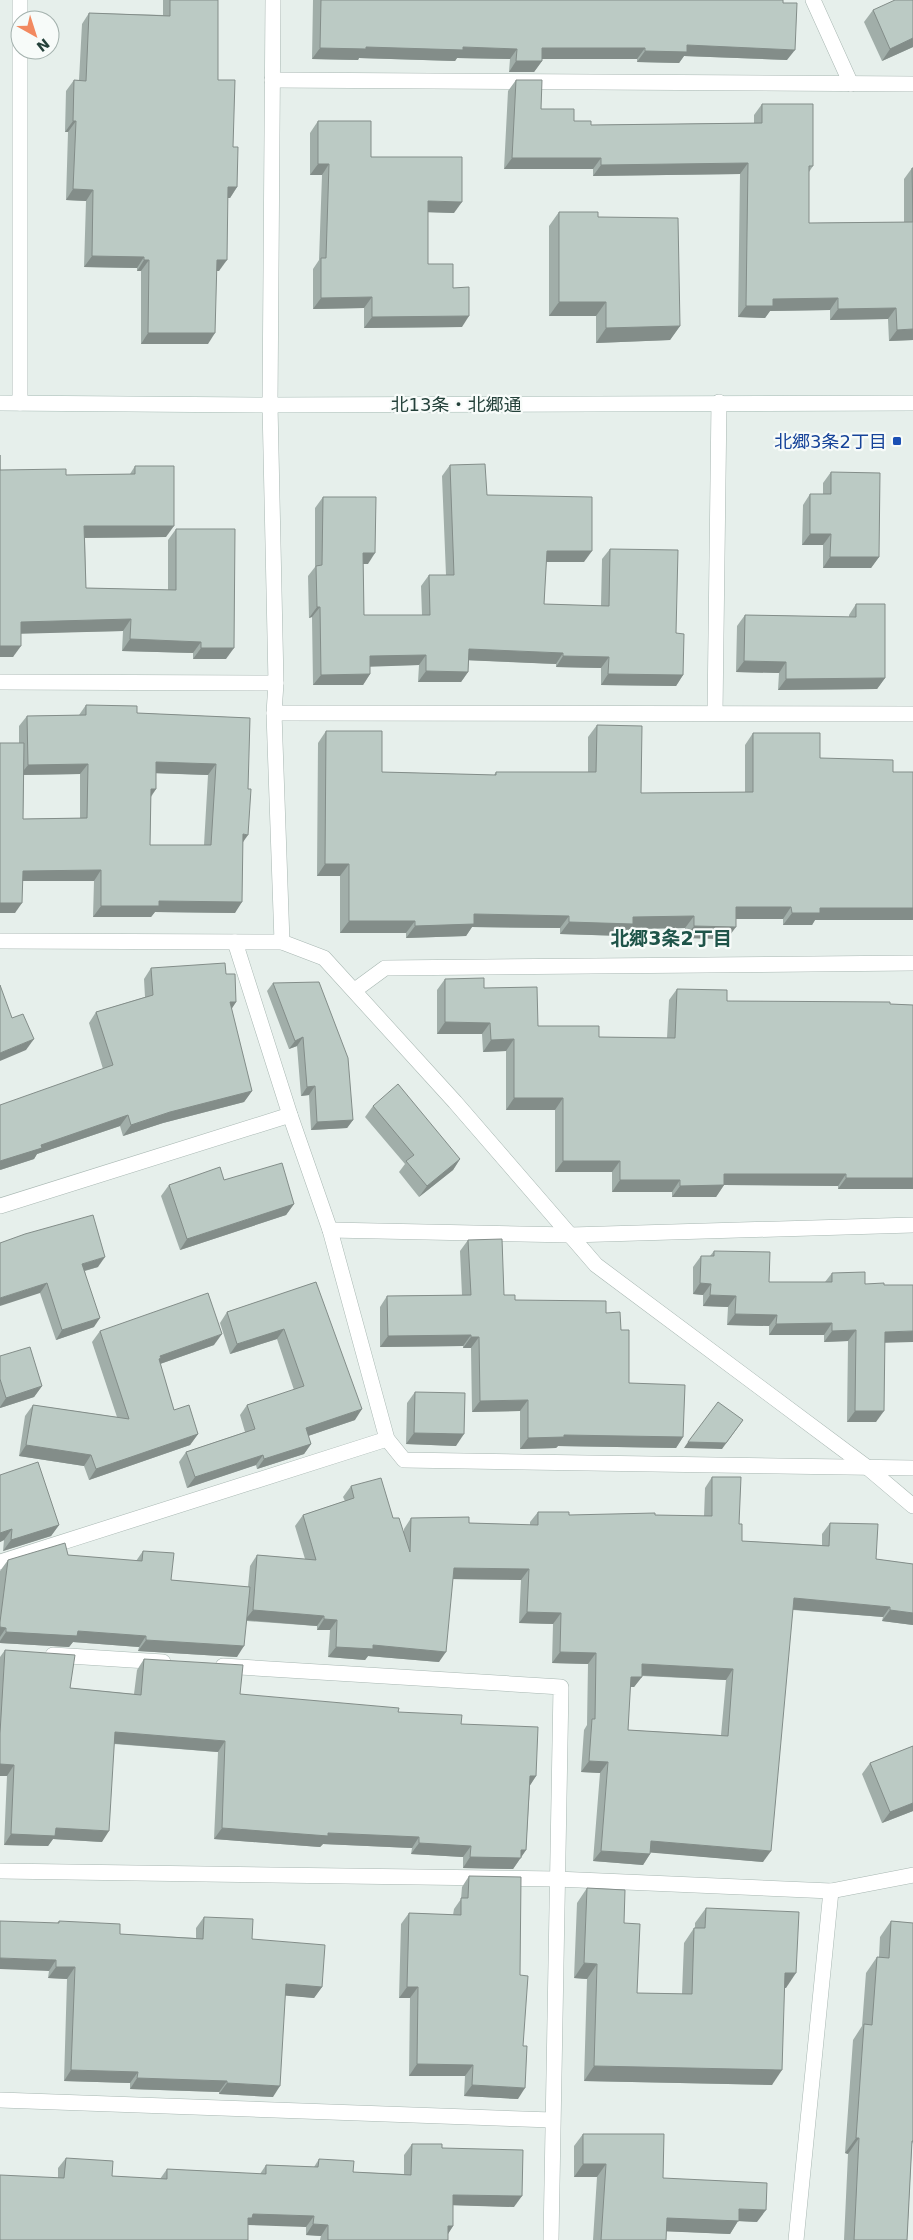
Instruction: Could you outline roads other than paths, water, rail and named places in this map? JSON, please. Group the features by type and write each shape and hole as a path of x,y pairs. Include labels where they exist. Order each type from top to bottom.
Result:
{"street":[{"path":"20,0 20,404"},
{"path":"273,0 270,405 276,683 274,713 282,942"},
{"path":"813,0 851,84"},
{"path":"272,80 913,84"},
{"path":"714,713 719,402"},
{"name":"北13条・北郷通","path":"0,403 270,405 719,402 913,403"},
{"path":"0,682 276,683"},
{"path":"274,713 913,714"},
{"path":"0,941 282,942 324,958 455,1102 596,1265 868,1468 913,1506"},
{"path":"235,942 290,1115 330,1230 388,1439 404,1460 913,1468"},
{"path":"355,990 385,968 913,963"},
{"path":"0,1206 290,1115"},
{"path":"330,1230 571,1236 913,1225"},
{"path":"0,1562 388,1439"},
{"path":"39,1654 177,1663"},
{"path":"207,1665 561,1687 556,1879 551,2240"},
{"path":"0,1871 556,1879 831,1891 913,1874"},
{"path":"796,2240 831,1891"},
{"path":"0,2100 552,2120"}],"place":[{"name":"北郷3条2丁目","path":"897,441"}],"district":[{"name":"北郷3条2丁目","path":"671,938"}]}
